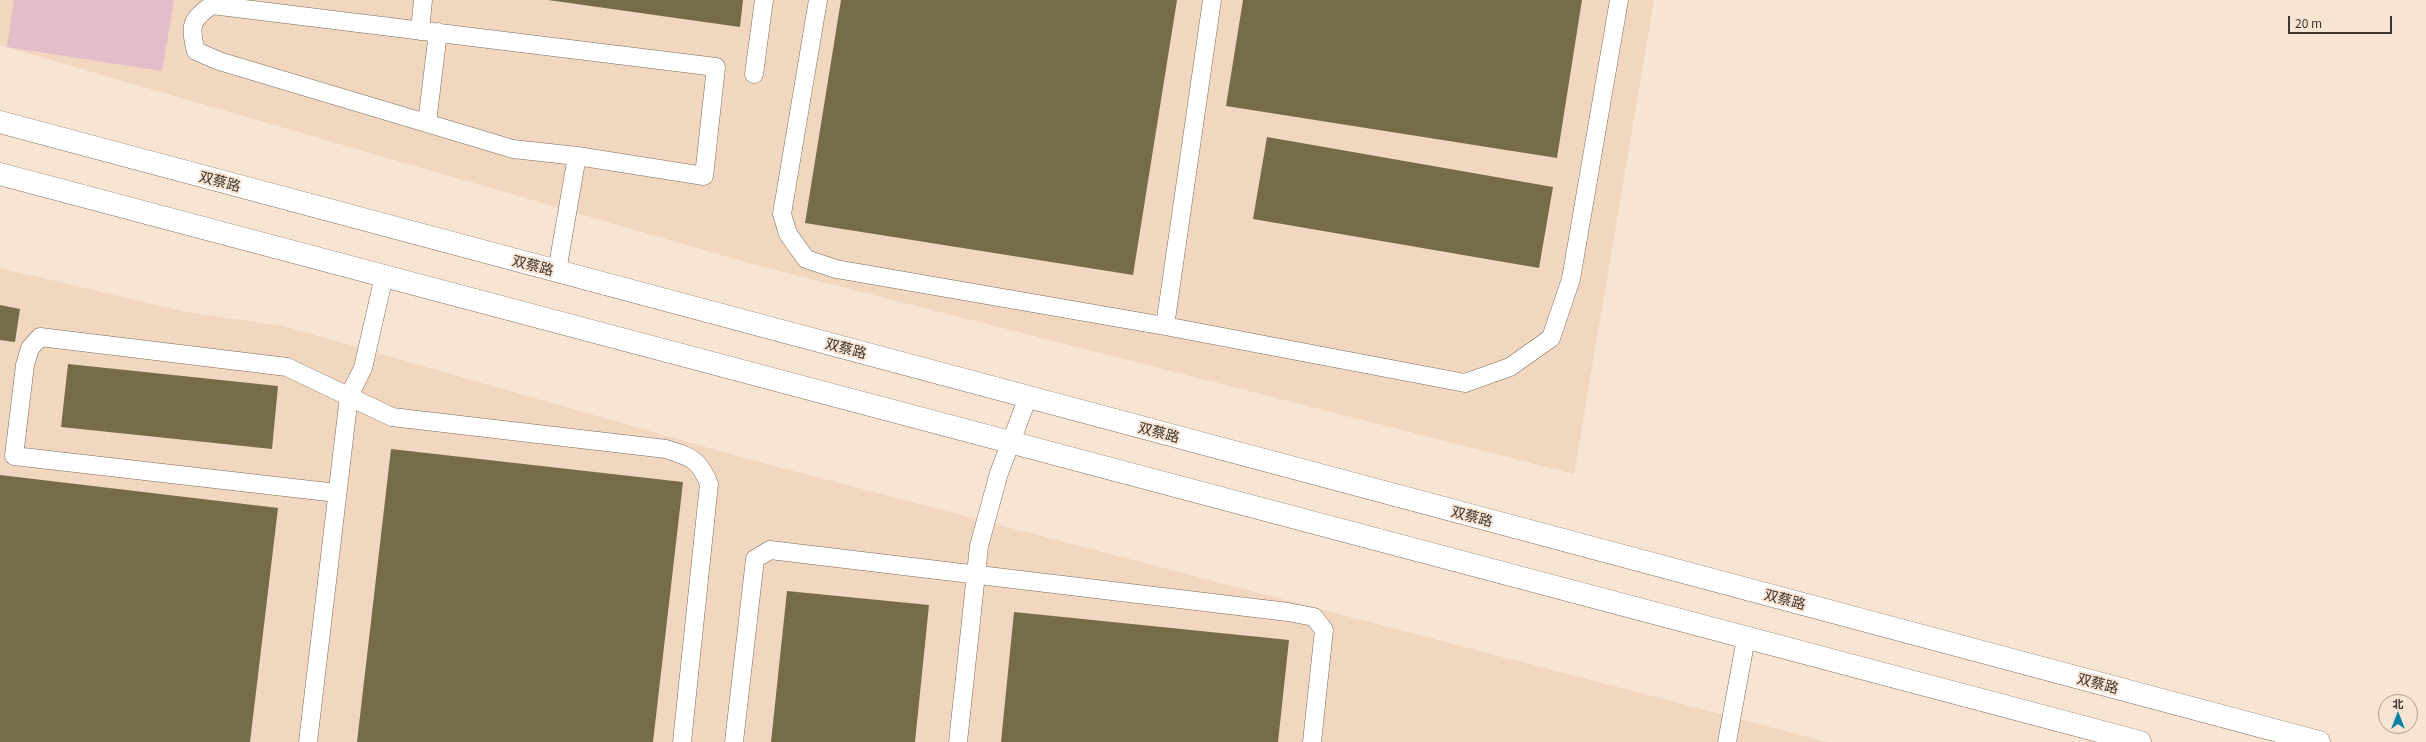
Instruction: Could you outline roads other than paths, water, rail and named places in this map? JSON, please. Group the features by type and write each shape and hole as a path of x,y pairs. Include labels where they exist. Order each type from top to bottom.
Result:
{"street":[{"name":"双蔡路","path":"0,122 2318,742"},
{"path":"0,174 2140,742"}],"lane":[{"path":"420,31 423,0"},
{"path":"754,74 764,0"},
{"path":"818,0 782,214 788,234 806,259 836,269 1165,326 1465,383 1510,366 1551,338 1571,279 1619,0"},
{"path":"1165,326 1212,0"},
{"path":"212,5 438,32 716,67 704,176 576,156 513,149 219,61 196,51 191,33 197,16 212,5"},
{"path":"427,123 438,32"},
{"path":"557,271 576,156"},
{"path":"308,742 349,396 363,368 384,276"},
{"path":"337,493 7,455 25,365 30,348 40,337 287,366 349,396 370,408 392,417 666,449 689,456 702,467 709,484 682,742"},
{"path":"958,742 980,546 990,503 1028,397"},
{"path":"734,742 755,560 770,550 1288,612 1314,617 1324,630 1312,742"},
{"path":"1727,742 1746,638"}]}
